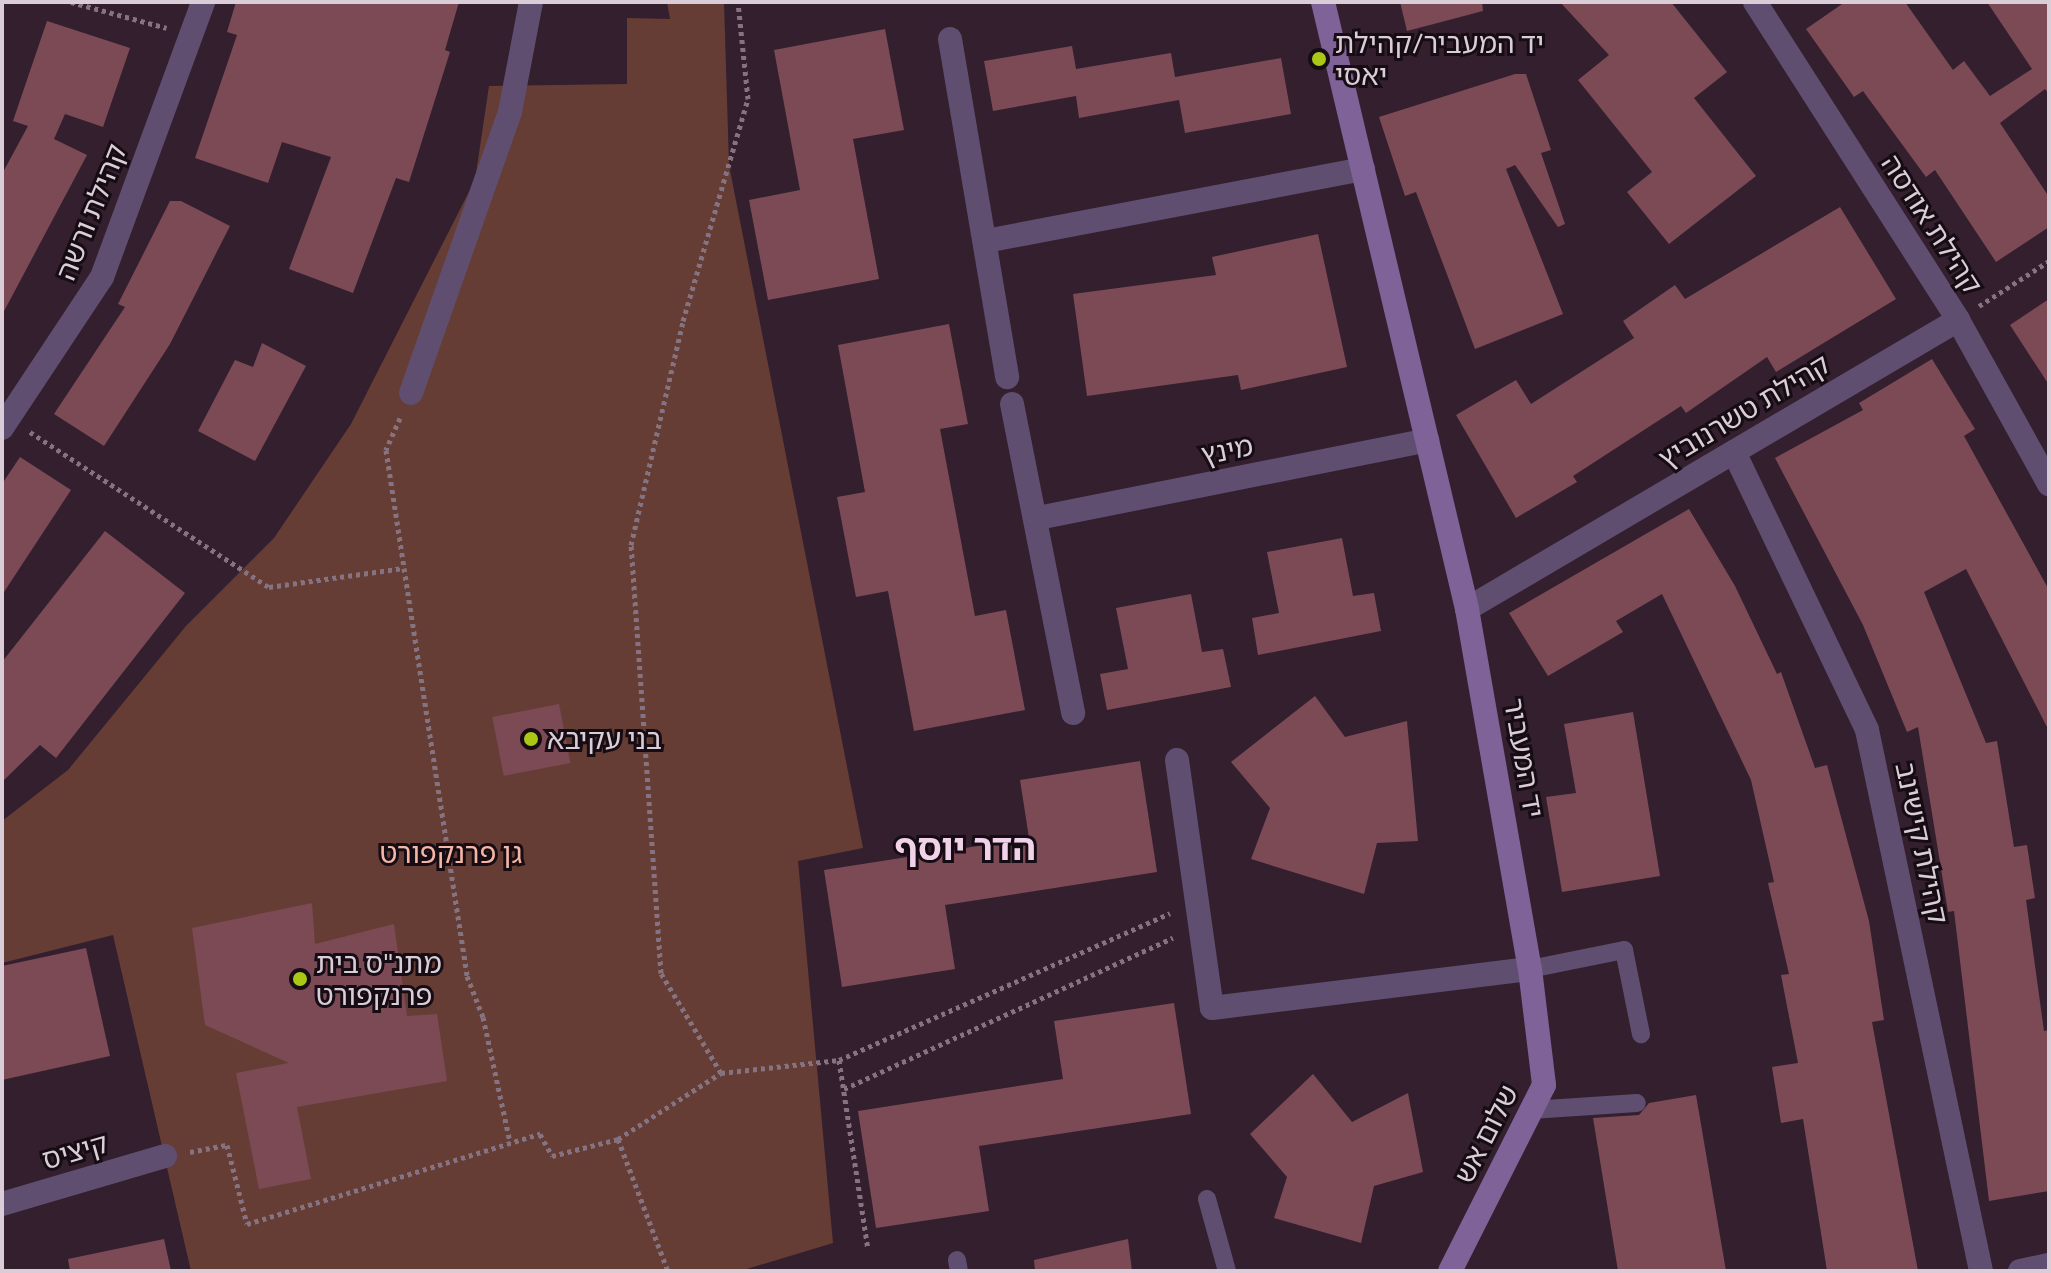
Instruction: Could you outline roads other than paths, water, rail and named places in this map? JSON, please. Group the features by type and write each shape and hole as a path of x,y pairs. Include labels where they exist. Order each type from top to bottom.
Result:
{"street":[{"name":"קהילת ורשה","path":"5,423 102,277 203,2"},
{"path":"411,393 510,112 531,2"},
{"name":"יד המעביר","path":"1323,2 1467,609 1530,969"},
{"name":"קהילת אודסה","path":"1755,2 1958,320 2049,484"},
{"path":"950,39 1007,377"},
{"path":"986,241 1363,169"},
{"name":"קהילת טשרנוביץ","path":"1467,609 1958,320"},
{"path":"1012,404 1038,518 1073,713"},
{"name":"מינץ","path":"1038,518 1427,440"},
{"name":"קהילת קישינב","path":"1734,452 1867,730 1981,1271"},
{"path":"1177,760 1212,1008 1530,969"},
{"name":"שלום אש","path":"1450,1271 1544,1085 1530,969"},
{"name":"קיציס","path":"2,1204 165,1156"},
{"path":"2020,1271 2049,1265"}],"lane":[{"path":"1530,969 1624,950 1641,1034"},
{"path":"1531,1110 1637,1103"},
{"path":"1207,1199 1227,1271"}],"place":[{"name":"יד המעביר/קהילת יאסי","path":"1319,59"},
{"name":"בני עקיבא","path":"531,739"},
{"name":"מתנ\"ס בית פרנקפורט","path":"300,979"}],"district":[{"name":"הדר יוסף","path":"965,847"}],"park label":[{"name":"גן פרנקפורט","path":"451,853"}]}
